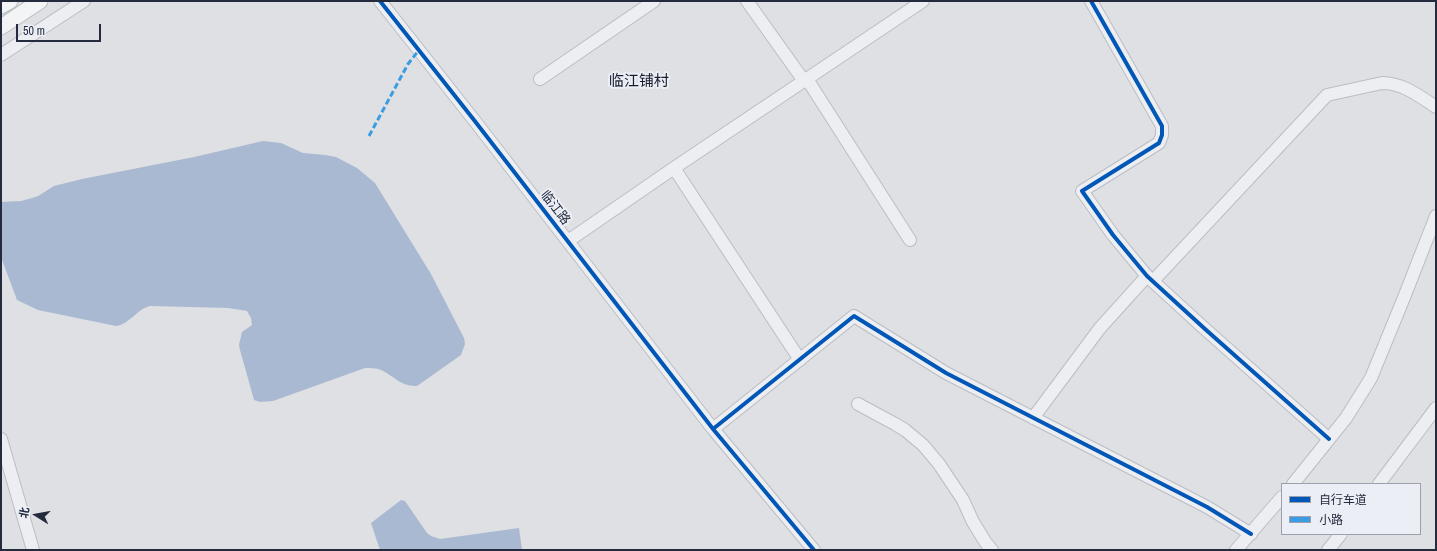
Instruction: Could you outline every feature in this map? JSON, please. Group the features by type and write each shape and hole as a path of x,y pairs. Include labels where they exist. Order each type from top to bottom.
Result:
{"main road":[{"path":"1,6 10,1"},
{"path":"1,27 40,1"}],"street":[{"path":"1,55 84,1"},
{"name":"临江路","path":"380,1 714,429 814,550"},
{"path":"540,79 654,1"},
{"path":"747,1 806,80 910,240"},
{"path":"568,241 923,1"},
{"path":"1091,1 1162,126 1162,135 1159,143 1082,191 1113,235 1150,279 1329,439"},
{"path":"1033,418 1100,328 1150,279 1327,95 1382,83 1389,83 1405,88 1436,107"},
{"path":"674,168 800,360"},
{"path":"1294,483 1355,405 1371,378 1436,216"},
{"path":"714,429 854,316 946,373 1207,506 1251,534"},
{"path":"858,404 896,424 923,445 939,464 963,500 972,522 992,550"},
{"path":"1380,483 1436,408"},
{"path":"1,439 33,550"},
{"path":"1236,550 1281,498"},
{"path":"1328,550 1340,535"}],"water":[{"path":"263,141 281,143 303,153 336,157 357,168 375,183 431,274 464,338 465,344 461,355 417,386 406,385 381,370 375,368 365,368 273,401 260,402 254,400 239,345 242,332 252,325 251,318 247,311 228,308 150,306 141,310 121,325 116,326 38,310 17,300 1,257 1,202 21,201 32,198 54,186 82,179 194,157"},
{"path":"401,500 405,501 427,533 431,536 440,539 519,528 522,550 380,550 371,523"}],"marked path":[{"path":"369,136 408,64 419,50"}],"cycle path":[{"path":"380,1 713,429 814,550"},
{"path":"1091,1 1162,126 1162,135 1159,143 1082,191 1113,235 1147,276 1329,439"},
{"path":"713,429 854,316 946,373 1207,507 1251,534"}],"district":[{"name":"临江铺村","path":"639,82"}]}
